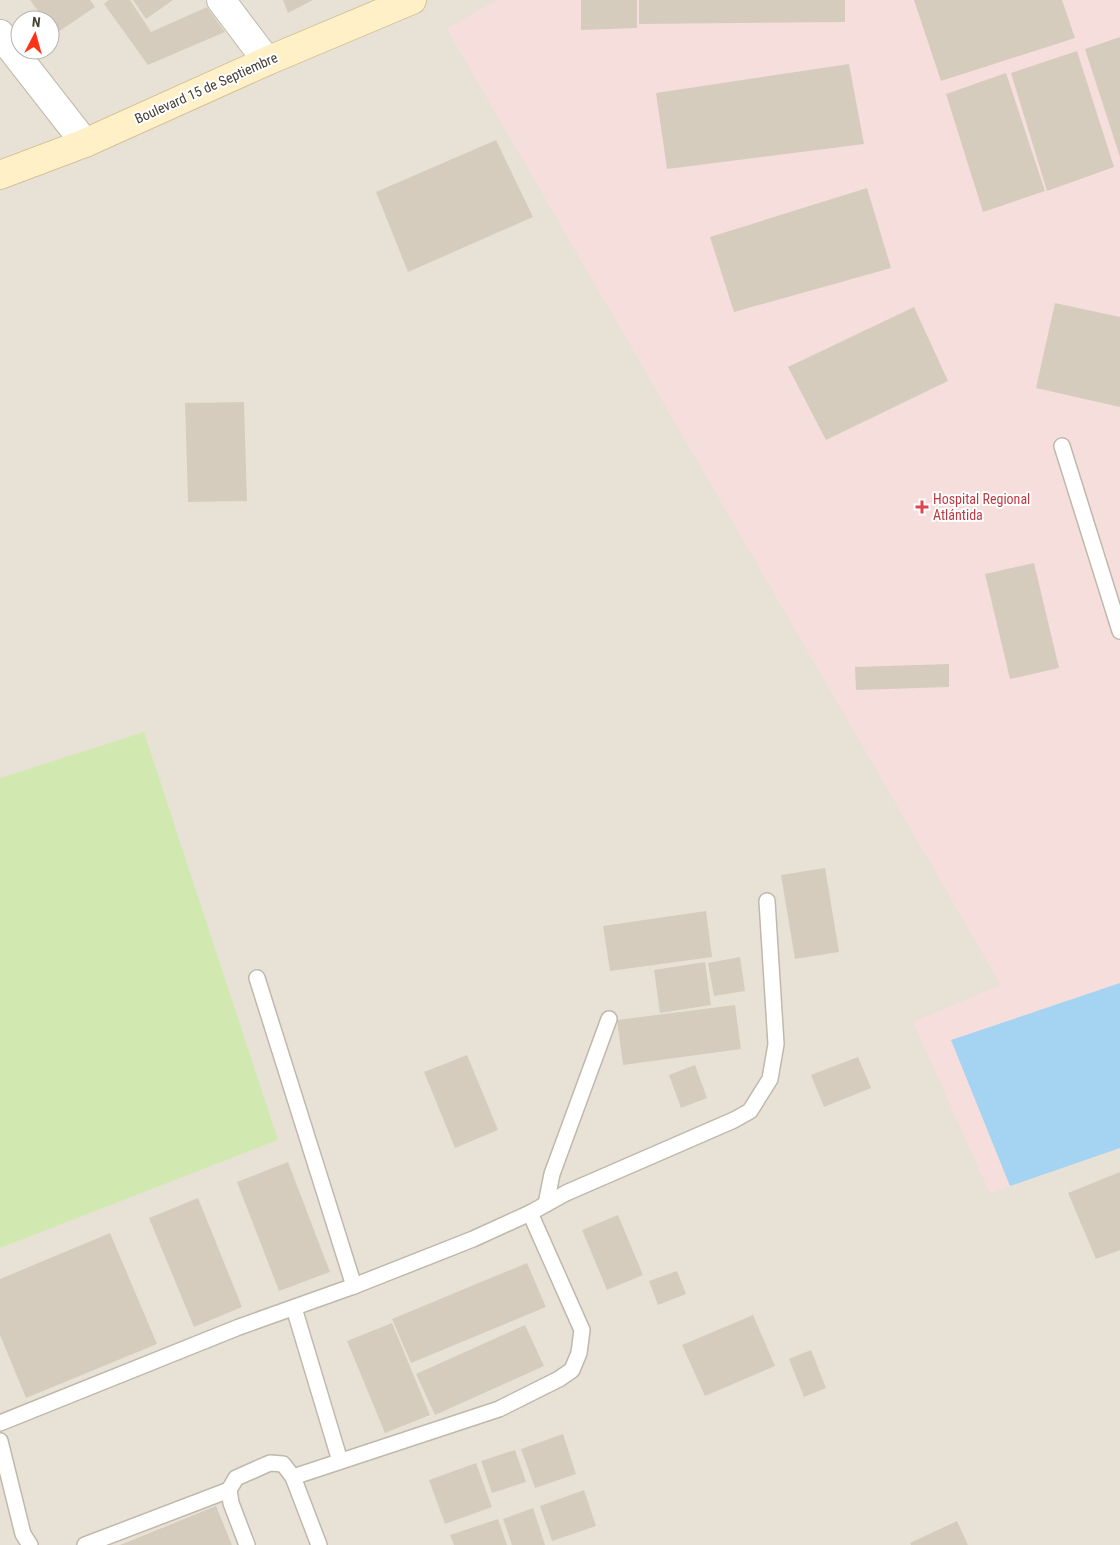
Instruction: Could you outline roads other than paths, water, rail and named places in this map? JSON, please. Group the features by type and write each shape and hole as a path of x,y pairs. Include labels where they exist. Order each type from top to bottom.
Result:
{"street":[{"path":"221,0 267,61"},
{"name":"Boulevard 15 de Septiembre","path":"0,175 85,143 267,61 412,0"},
{"path":"0,34 85,143"}],"lane":[{"path":"1062,446 1120,631"},
{"path":"0,1423 238,1327 354,1286 473,1239 530,1213 566,1193 734,1120 750,1111 770,1079 776,1044 767,901"},
{"path":"257,978 354,1286"},
{"path":"546,1204 552,1174 609,1018"},
{"path":"293,1477 498,1409 559,1379 572,1370 579,1353 582,1330 530,1213"},
{"path":"294,1308 340,1461"},
{"path":"0,1441 23,1534 30,1545"},
{"path":"85,1545 228,1490 236,1478 270,1463 283,1464 293,1477 319,1545"},
{"path":"228,1490 247,1545"}],"water":[{"path":"1120,983 1120,1148 1010,1186 951,1040"}],"place":[{"name":"Hospital Regional Atlántida","path":"922,507"}]}
